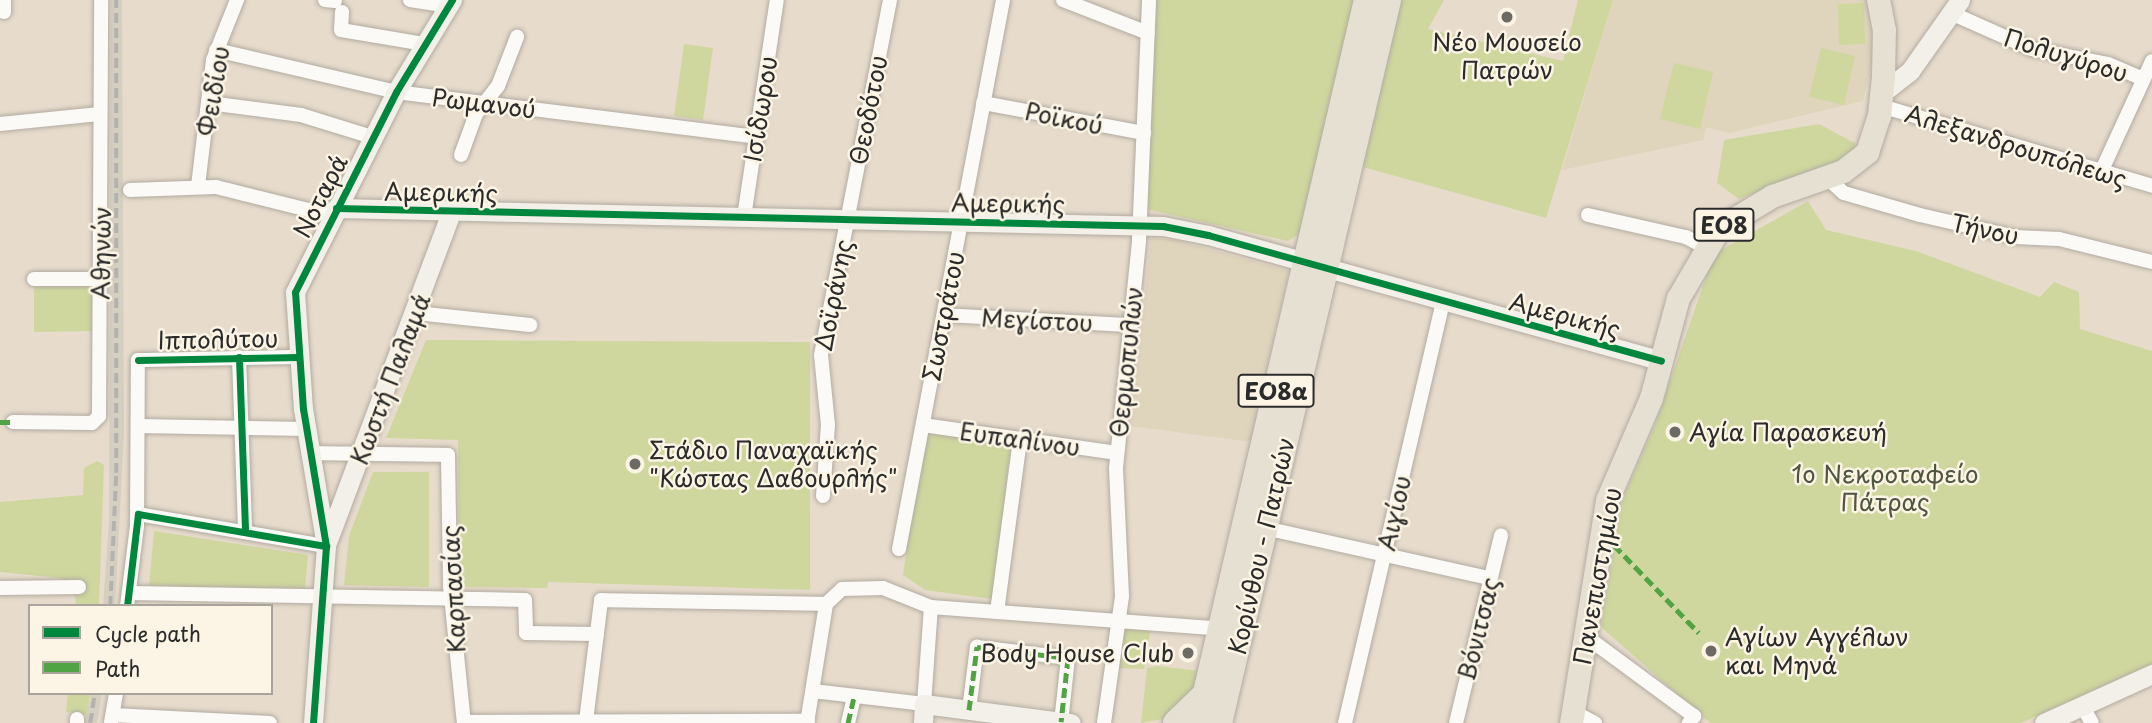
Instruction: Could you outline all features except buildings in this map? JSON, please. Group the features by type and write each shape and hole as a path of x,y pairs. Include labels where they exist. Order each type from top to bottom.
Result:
{"highway":[{"name":"Κορίνθου - Πατρών","path":"1219,723 1265,528 1367,0"},
{"name":"Κορίνθου - Πατρών","path":"1199,723 1315,267 1388,0"},
{"path":"1176,723 1206,694"}],"main road":[{"name":"Πανεπιστημίου","path":"1573,717 1606,499 1651,398 1678,298 1705,247 1719,228 1772,196 1849,167 1867,152 1881,99 1885,39 1878,0"}],"street":[{"name":"Αθηνών","path":"13,422 92,423 99,419 101,0"},
{"name":"Φειδίου","path":"198,186 216,50 237,0"},
{"path":"410,0 450,3"},
{"name":"Ισίδωρου","path":"744,217 777,0"},
{"name":"Θεοδότου","path":"847,219 890,0"},
{"name":"Σωστράτου","path":"899,549 1003,0"},
{"path":"1063,0 1148,33"},
{"name":"Θερμοπυλών","path":"1104,723 1122,581 1117,453 1140,225 1150,0"},
{"name":"Νοταρά","path":"326,546 306,429 298,358 296,288 396,92 450,3"},
{"path":"334,4 341,30 425,44"},
{"path":"1881,99 1902,80 1955,7"},
{"name":"Πολυγύρου","path":"1955,7 2032,50 2108,64 2143,79"},
{"path":"461,155 484,102 498,86 517,37"},
{"name":"Ρωμανού","path":"216,50 396,92 756,137"},
{"path":"2101,172 2152,61"},
{"name":"Αλεξανδρουπόλεως","path":"1881,99 2101,172 2152,186"},
{"path":"209,103 283,111 372,137"},
{"name":"Ροϊκού","path":"984,103 1144,133"},
{"path":"0,124 100,114"},
{"name":"Τήνου","path":"1826,177 1853,197 1920,215 2015,237 2059,239 2152,262"},
{"path":"130,190 198,186 334,212"},
{"name":"Αμερικής","path":"334,212 1140,225 1208,235 1315,267 1661,361"},
{"name":"Κωστή Παλαμά","path":"326,546 451,212"},
{"path":"1588,215 1686,237 1705,247"},
{"name":"Δοϊράνης","path":"823,496 828,435 821,355 847,219"},
{"path":"34,279 101,279"},
{"name":"Αιγίου","path":"1345,723 1443,302"},
{"path":"415,313 530,325"},
{"name":"Μεγίστου","path":"944,315 1130,325"},
{"path":"239,358 245,531"},
{"name":"Ιππολύτου","path":"138,426 138,360 298,358"},
{"name":"Ευπαλίνου","path":"923,425 1117,453"},
{"path":"306,429 138,426 138,514 128,599 525,600 526,633 597,634"},
{"path":"998,611 1020,439"},
{"path":"310,453 362,453"},
{"name":"Καρπασίας","path":"362,453 448,455 451,600 464,722"},
{"path":"138,514 326,546 313,723"},
{"path":"1265,528 1488,578"},
{"name":"Βόνιτσας","path":"1456,723 1488,578 1501,535"},
{"path":"0,588 79,587"},
{"path":"464,722 807,722 826,604 842,589 865,587 896,592 931,607 1221,629"},
{"path":"586,722 601,600 826,604"},
{"path":"923,714 931,607"},
{"path":"1584,635 1692,719"},
{"path":"813,691 854,696 923,714 969,710 1066,722 1068,658 977,647 969,710"},
{"path":"2044,723 2087,715 2152,674"},
{"path":"116,695 112,719 270,723"},
{"path":"848,723 854,696"},
{"path":"1573,717 1595,723"}],"shaded area":[{"path":"111,0 122,0 124,434 115,604 103,604 109,522"},
{"path":"1613,0 1868,0 1874,52 1863,101 1729,133 1706,127 1703,140 1562,170"},
{"path":"1151,238 1175,240 1289,271 1251,442 1131,426"},
{"path":"91,695 102,695 97,723 85,723"}],"green space":[{"path":"1156,0 1354,0 1299,234 1288,241 1146,209"},
{"path":"1401,0 1444,0 1428,29 1563,61 1578,0 1613,0 1546,218 1363,167"},
{"path":"1864,3 1865,44 1839,45 1838,4"},
{"path":"684,44 713,48 703,120 674,116"},
{"path":"1821,48 1855,56 1844,105 1809,97"},
{"path":"1674,63 1713,72 1700,129 1660,119"},
{"path":"1819,124 1855,143 1855,149 1846,158 1739,199 1717,183 1724,140"},
{"name":"1o Νεκροταφείο Πάτρας","path":"1808,201 1826,230 1916,251 2040,297 2054,282 2079,292 2080,329 2152,351 2152,664 2021,723 1710,723 1601,627 1622,501 1654,427 1714,254"},
{"path":"34,285 92,285 92,331 34,332"},
{"name":"Στάδιο Παναχαϊκής \"Κώστας Δαβουρλής\"","path":"426,340 810,342 810,590 548,582 547,588 459,587 458,440 386,438"},
{"path":"925,430 1011,445 992,599 925,590 903,575"},
{"path":"97,461 104,465 99,604 76,604 75,597 59,578 0,572 0,502 83,495 84,468"},
{"path":"373,472 429,472 429,587 344,585 349,536"},
{"path":"154,531 308,555 305,590 149,586"},
{"path":"1122,624 1151,626 1144,669 1116,668"},
{"path":"1157,666 1199,671 1194,692 1168,718 1141,723 1147,668"},
{"path":"68,695 90,695 87,715 66,712"}],"railway":[{"path":"110,604 116,473 116,0"},
{"path":"90,723 95,695"}],"marked path":[{"path":"0,422 13,422"},
{"path":"1614,545 1699,633"},
{"path":"969,710 977,647 1068,658 1061,722"},
{"path":"848,723 854,696"}],"cycle path":[{"path":"313,723 326,546 303,409 295,292 396,92 452,0"},
{"path":"336,208 1163,226 1208,235 1661,361"},
{"path":"239,357 245,531"},
{"path":"138,360 298,357"},
{"path":"127,604 138,514 326,546"}],"place":[{"name":"Νέο Μουσείο Πατρών","path":"1507,17"},
{"name":"Αγία Παρασκευή","path":"1675,432"},
{"name":"Στάδιο Παναχαϊκής \"Κώστας Δαβουρλής\"","path":"635,464"},
{"name":"Αγίων Αγγέλων και Μηνά","path":"1711,651"},
{"name":"Body House Club","path":"1188,653"}]}
